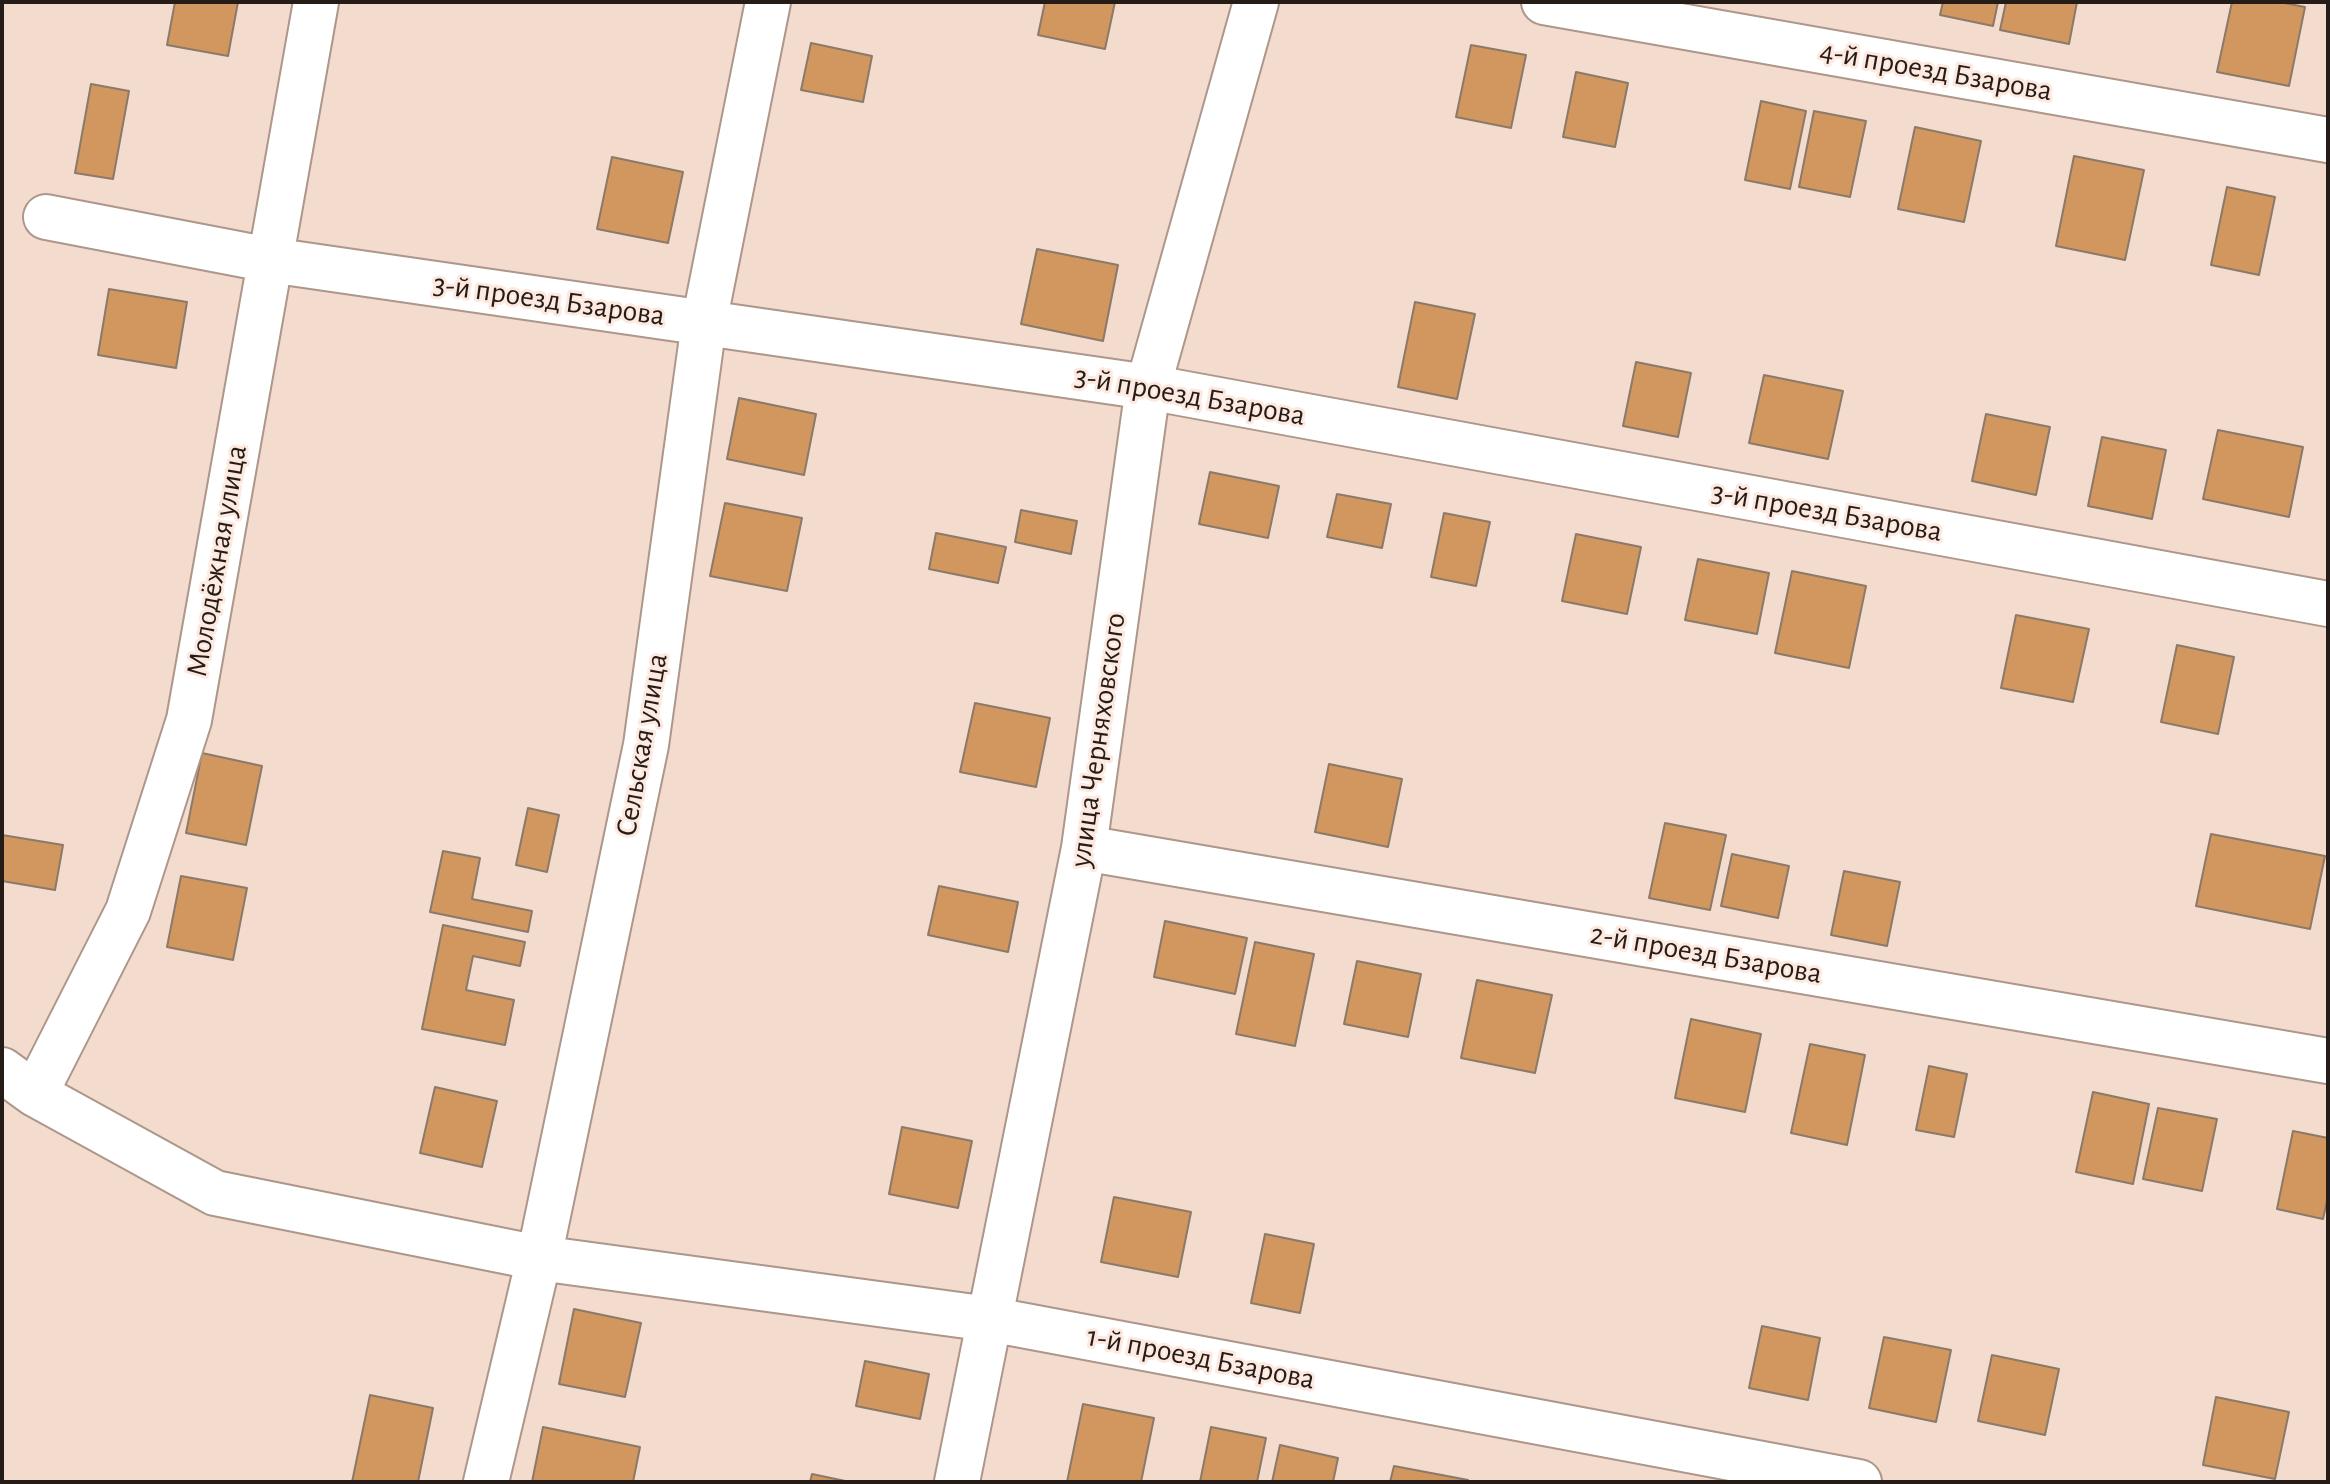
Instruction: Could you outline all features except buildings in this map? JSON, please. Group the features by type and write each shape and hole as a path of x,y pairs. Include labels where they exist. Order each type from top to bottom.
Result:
{"street":[{"name":"Молодёжная улица","path":"18,1082 128,911 189,720 316,2"},
{"name":"Сельская улица","path":"486,1482 539,1258 646,745 704,323 768,2"},
{"name":"улица Черняховского","path":"957,1482 1084,848 1148,387 1256,2"},
{"name":"4-й проезд Бзарова","path":"1544,2 2328,140"},
{"name":"3-й проезд Бзарова","path":"46,217 270,260 1148,387 2328,604"},
{"name":"2-й проезд Бзарова","path":"1084,848 2328,1061"},
{"name":"1-й проезд Бзарова","path":"18,1082 215,1193 539,1258 989,1319 1859,1482"}]}
